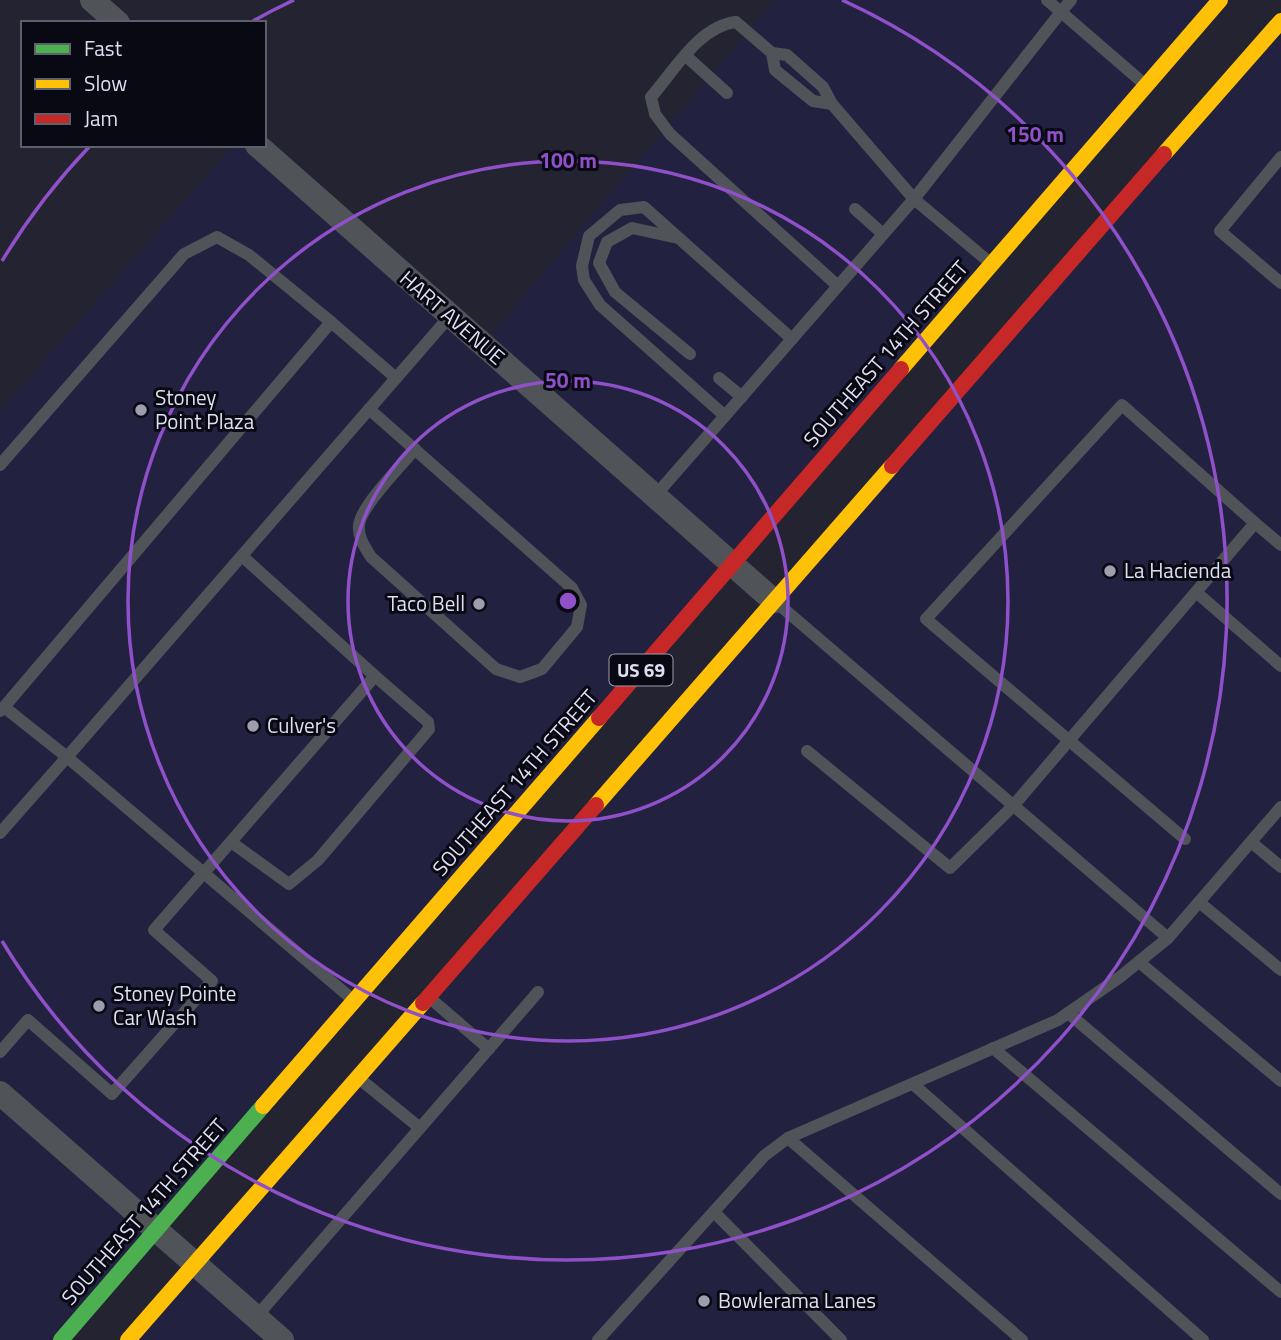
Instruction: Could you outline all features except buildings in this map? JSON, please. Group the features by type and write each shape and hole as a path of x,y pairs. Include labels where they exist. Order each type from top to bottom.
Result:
{"main road":[{"name":"SOUTHEAST 14TH STREET","path":"61,1340 1220,0"},
{"name":"US 69","path":"128,1340 1281,21"}],"street":[{"path":"92,0 116,21"},
{"name":"HART AVENUE","path":"259,147 774,601"},
{"path":"0,1093 282,1340"}],"lane":[{"path":"1047,0 1146,85"},
{"path":"655,496 914,199 1072,0"},
{"path":"838,286 670,134 655,114 651,97 706,34 722,23 736,22 772,53 787,55 823,87 832,104 914,199 991,264"},
{"path":"772,53 775,70 813,102 832,104"},
{"path":"686,56 727,93"},
{"path":"1281,157 1220,231 1281,283"},
{"path":"724,416 600,305 584,280 582,266 589,236 620,210 644,207 792,340"},
{"path":"855,209 883,234"},
{"path":"678,238 632,228 607,242 599,263 615,292 690,354"},
{"path":"0,465 184,254 217,237 249,255 396,378"},
{"path":"0,833 450,316"},
{"path":"331,322 2,709 67,757 354,1001"},
{"path":"719,378 742,397"},
{"path":"1185,839 926,619 1122,405 1281,545"},
{"path":"369,409 415,449 572,588 581,606 578,626 542,669 520,677 496,668 371,557 361,542 358,524 365,510 415,449"},
{"path":"807,751 950,868 1013,806 1255,523"},
{"path":"232,842 289,884 318,860 429,729 428,722 242,556"},
{"path":"1196,592 1281,666"},
{"path":"774,601 1168,938"},
{"path":"0,1052 28,1020 112,1094 212,981 154,930 375,676"},
{"path":"598,1340 764,1156 788,1138 1068,1013 1168,938 1281,807"},
{"path":"1251,842 1281,867"},
{"path":"1199,902 1281,970"},
{"path":"1139,962 1281,1081"},
{"path":"256,1317 538,992"},
{"path":"428,997 489,1049"},
{"path":"1068,1013 1281,1194"},
{"path":"993,1048 1281,1292"},
{"path":"358,1077 420,1128"},
{"path":"913,1084 1203,1340"},
{"path":"788,1138 1023,1340"},
{"path":"714,1212 841,1340"}],"shaded area":[{"path":"775,0 1220,0 61,1340 0,1340 0,411 232,147 259,147 483,344"},
{"path":"1281,21 1281,1340 128,1340"}],"traffic: fast":[{"path":"61,1340 263,1106"}],"traffic: slow":[{"path":"901,369 1220,0"},
{"path":"1164,154 1281,21"},
{"path":"596,805 892,466"},
{"path":"263,1106 599,718"},
{"path":"128,1340 423,1003"}],"traffic: jam":[{"path":"892,466 1164,154"},
{"path":"599,718 901,369"},
{"path":"423,1003 596,805"}],"place":[{"name":"Stoney Point Plaza","path":"141,410"},
{"name":"La Hacienda","path":"1110,571"},
{"name":"Taco Bell","path":"479,604"},
{"name":"Culver's","path":"253,726"},
{"name":"Stoney Pointe Car Wash","path":"99,1006"},
{"name":"Bowlerama Lanes","path":"704,1301"}]}
